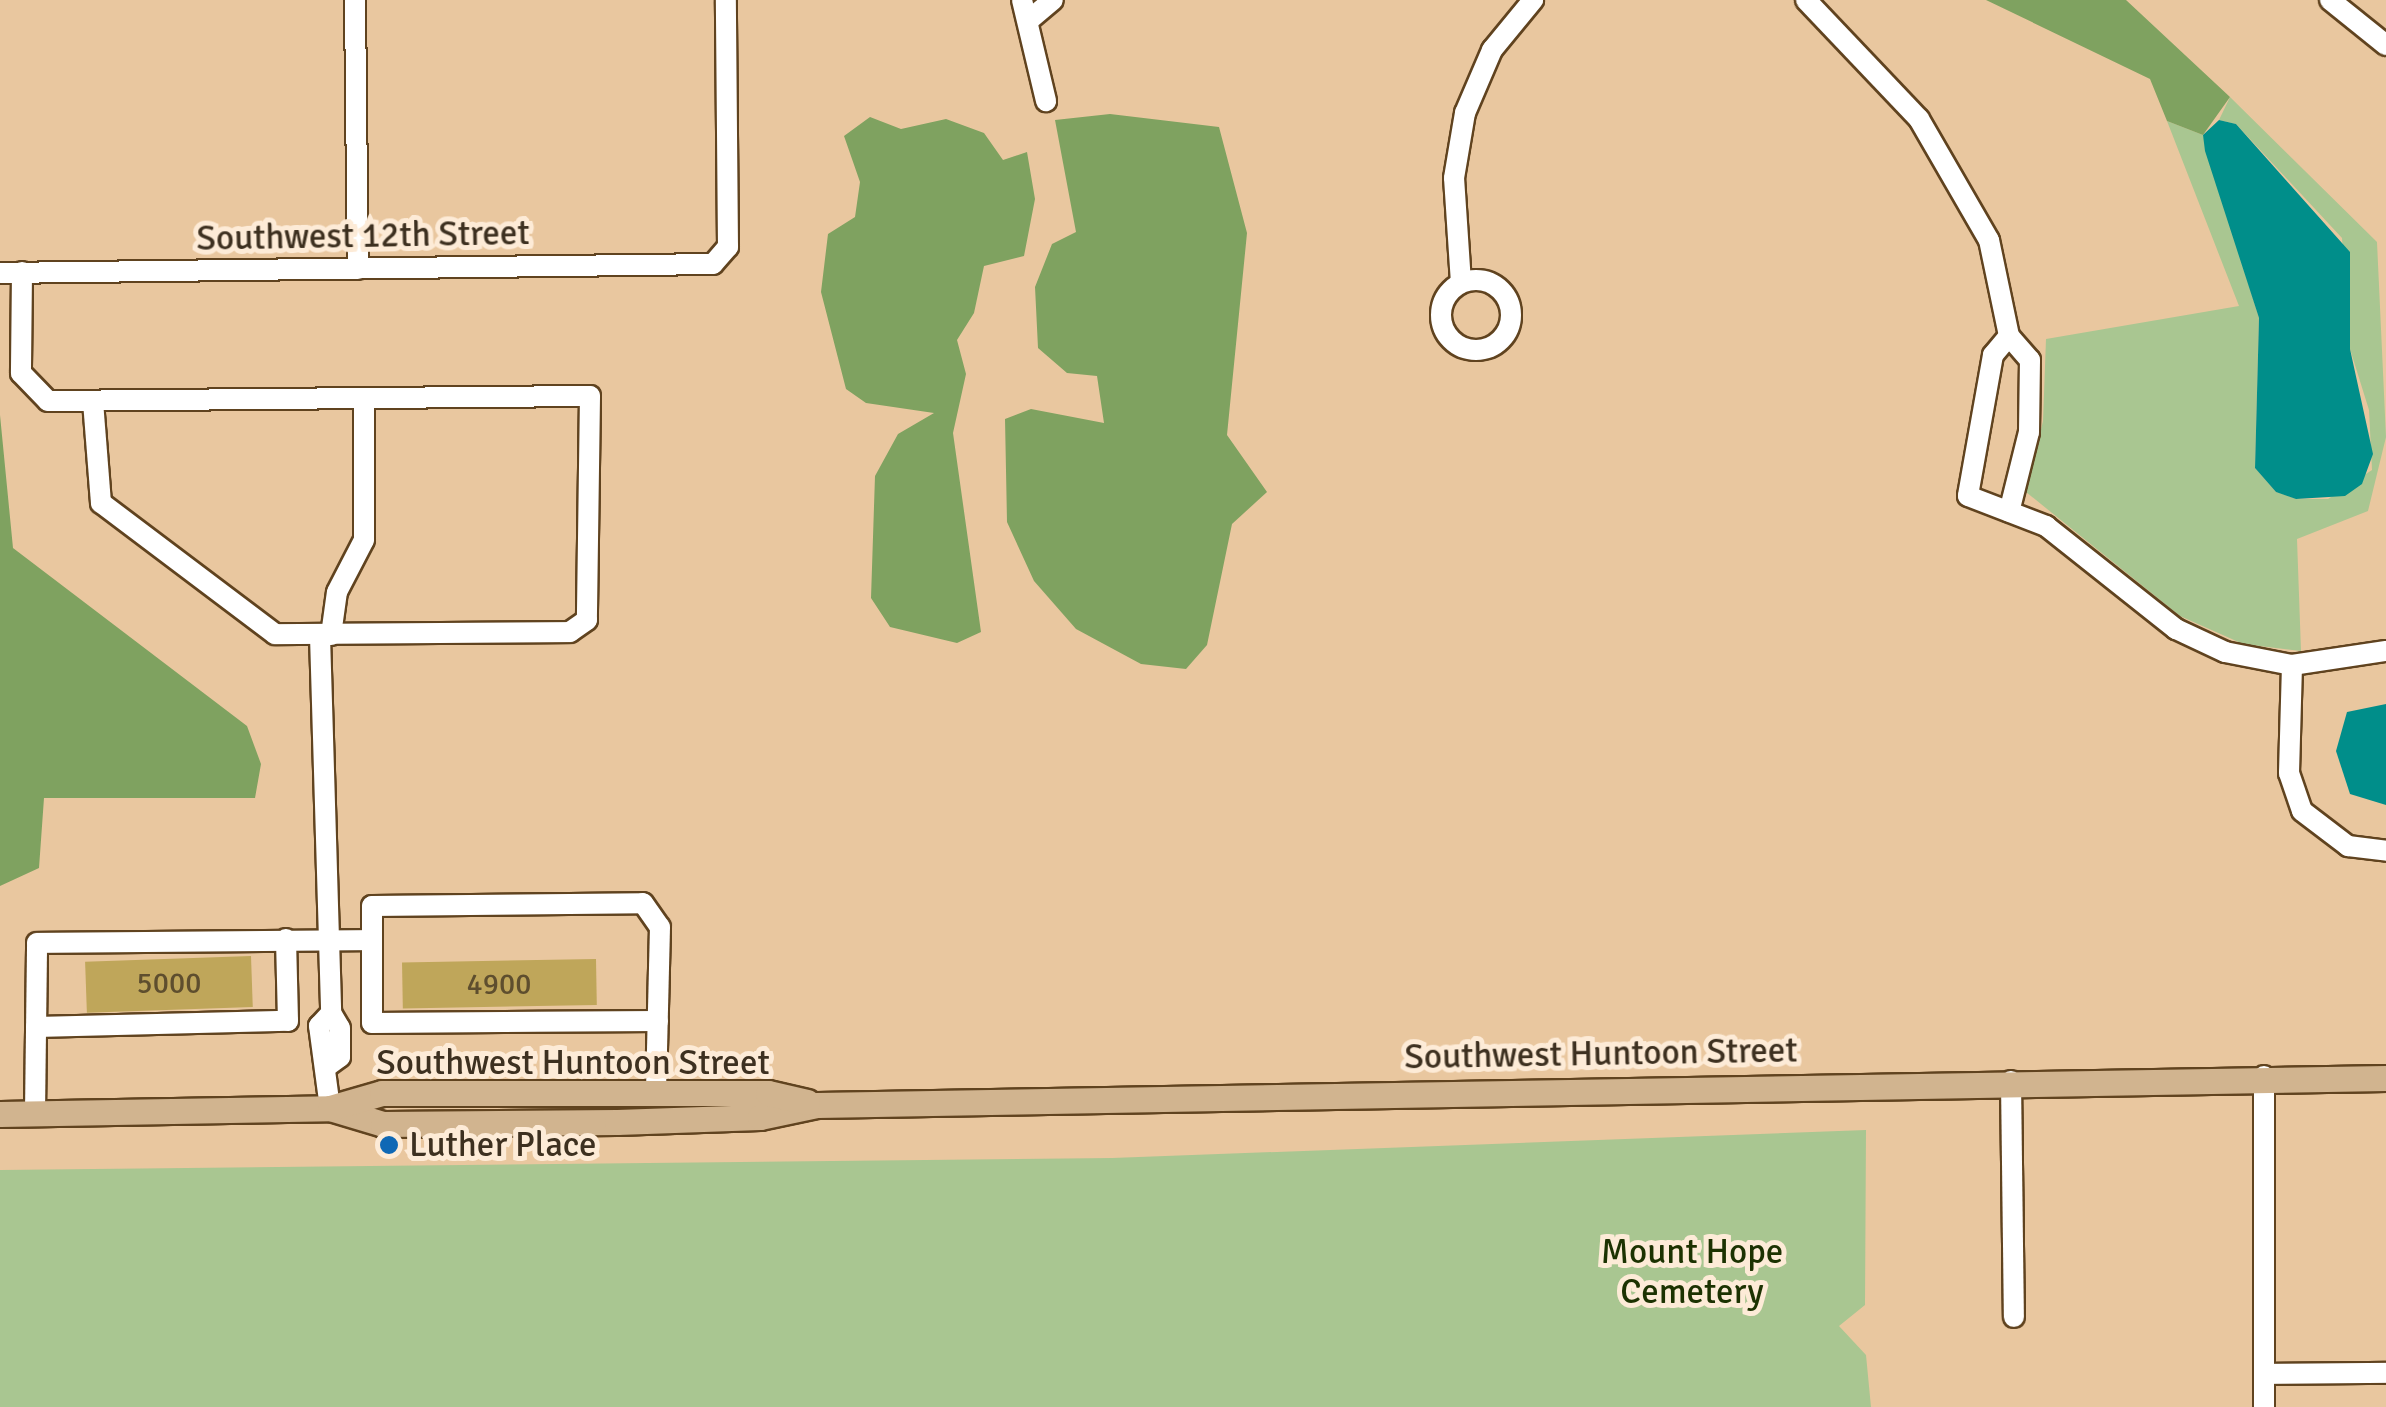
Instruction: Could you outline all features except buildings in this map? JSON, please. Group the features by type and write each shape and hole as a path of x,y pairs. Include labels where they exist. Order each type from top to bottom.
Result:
{"main road":[{"name":"Southwest Huntoon Street","path":"330,1108 382,1124 760,1117 817,1104 2264,1076 2386,1078"},
{"name":"Southwest Huntoon Street","path":"0,1114 330,1108 382,1093 768,1093 817,1104"}],"street":[{"path":"355,0 358,269"},
{"name":"Southwest 12th Street","path":"0,272 707,266 723,257 726,0"},
{"path":"1046,101 1025,10 1053,0"},
{"path":"1461,283 1453,248 1461,128 1492,50 1532,0"},
{"path":"1806,0 1919,119 1947,160 1989,240 2009,336 2030,360 2032,388 2009,512"},
{"path":"2330,0 2386,44"},
{"path":"22,272 24,383 48,401 590,396 593,606 570,632 326,636 264,629 101,502 93,401"},
{"path":"2009,336 1993,354 1968,496 2076,545 2196,640 2292,665 2386,651"},
{"path":"330,1108 329,1066 340,1057 340,1028 330,1013 326,636 336,592 364,540 364,398"},
{"path":"2292,665 2289,774 2302,811 2348,846 2386,851"},
{"path":"656,1091 658,1021 660,927 644,903 372,906 372,1023 658,1021"},
{"path":"36,1027 288,1021 286,939"},
{"path":"36,1113 37,943 372,940"},
{"path":"2264,1076 2264,1407"},
{"path":"2010,1082 2014,1317"},
{"path":"2264,1374 2386,1373"}],"green space":[{"path":"1986,0 2126,0 2230,97 2203,135 2167,121 2150,79"},
{"path":"2230,97 2377,242 2386,437 2368,511 2297,539 2301,651 2243,644 2180,616 2026,492 2043,421 2046,339 2239,306 2167,121 2203,135 2259,318 2255,468 2276,492 2297,499 2328,499 2372,470 2369,410 2350,349 2342,238 2236,124 2219,120"},
{"path":"1110,114 1219,127 1247,233 1227,435 1267,492 1232,524 1207,645 1186,669 1141,664 1076,629 1034,581 1007,522 1005,419 1031,409 1104,423 1097,376 1067,373 1038,348 1035,287 1052,244 1076,232 1055,120"},
{"path":"870,117 901,129 946,119 984,133 1003,160 1027,152 1035,199 1024,256 984,266 974,313 957,340 966,374 953,433 981,632 957,643 890,627 871,598 875,476 898,434 934,413 866,403 846,389 821,292 828,234 855,217 860,182 844,136"},
{"path":"0,415 13,548 247,726 261,764 255,798 44,798 39,868 0,886"},
{"name":"Mount Hope Cemetery","path":"1866,1130 1865,1305 1839,1326 1866,1355 1871,1407 0,1407 0,1170 1112,1158"}],"water":[{"path":"2219,120 2236,124 2350,252 2350,349 2373,454 2362,484 2345,496 2296,499 2276,492 2255,468 2259,318 2205,151 2203,135"},
{"path":"2386,704 2386,805 2350,794 2336,751 2347,712"}],"place":[{"name":"Luther Place","path":"389,1145"}]}
